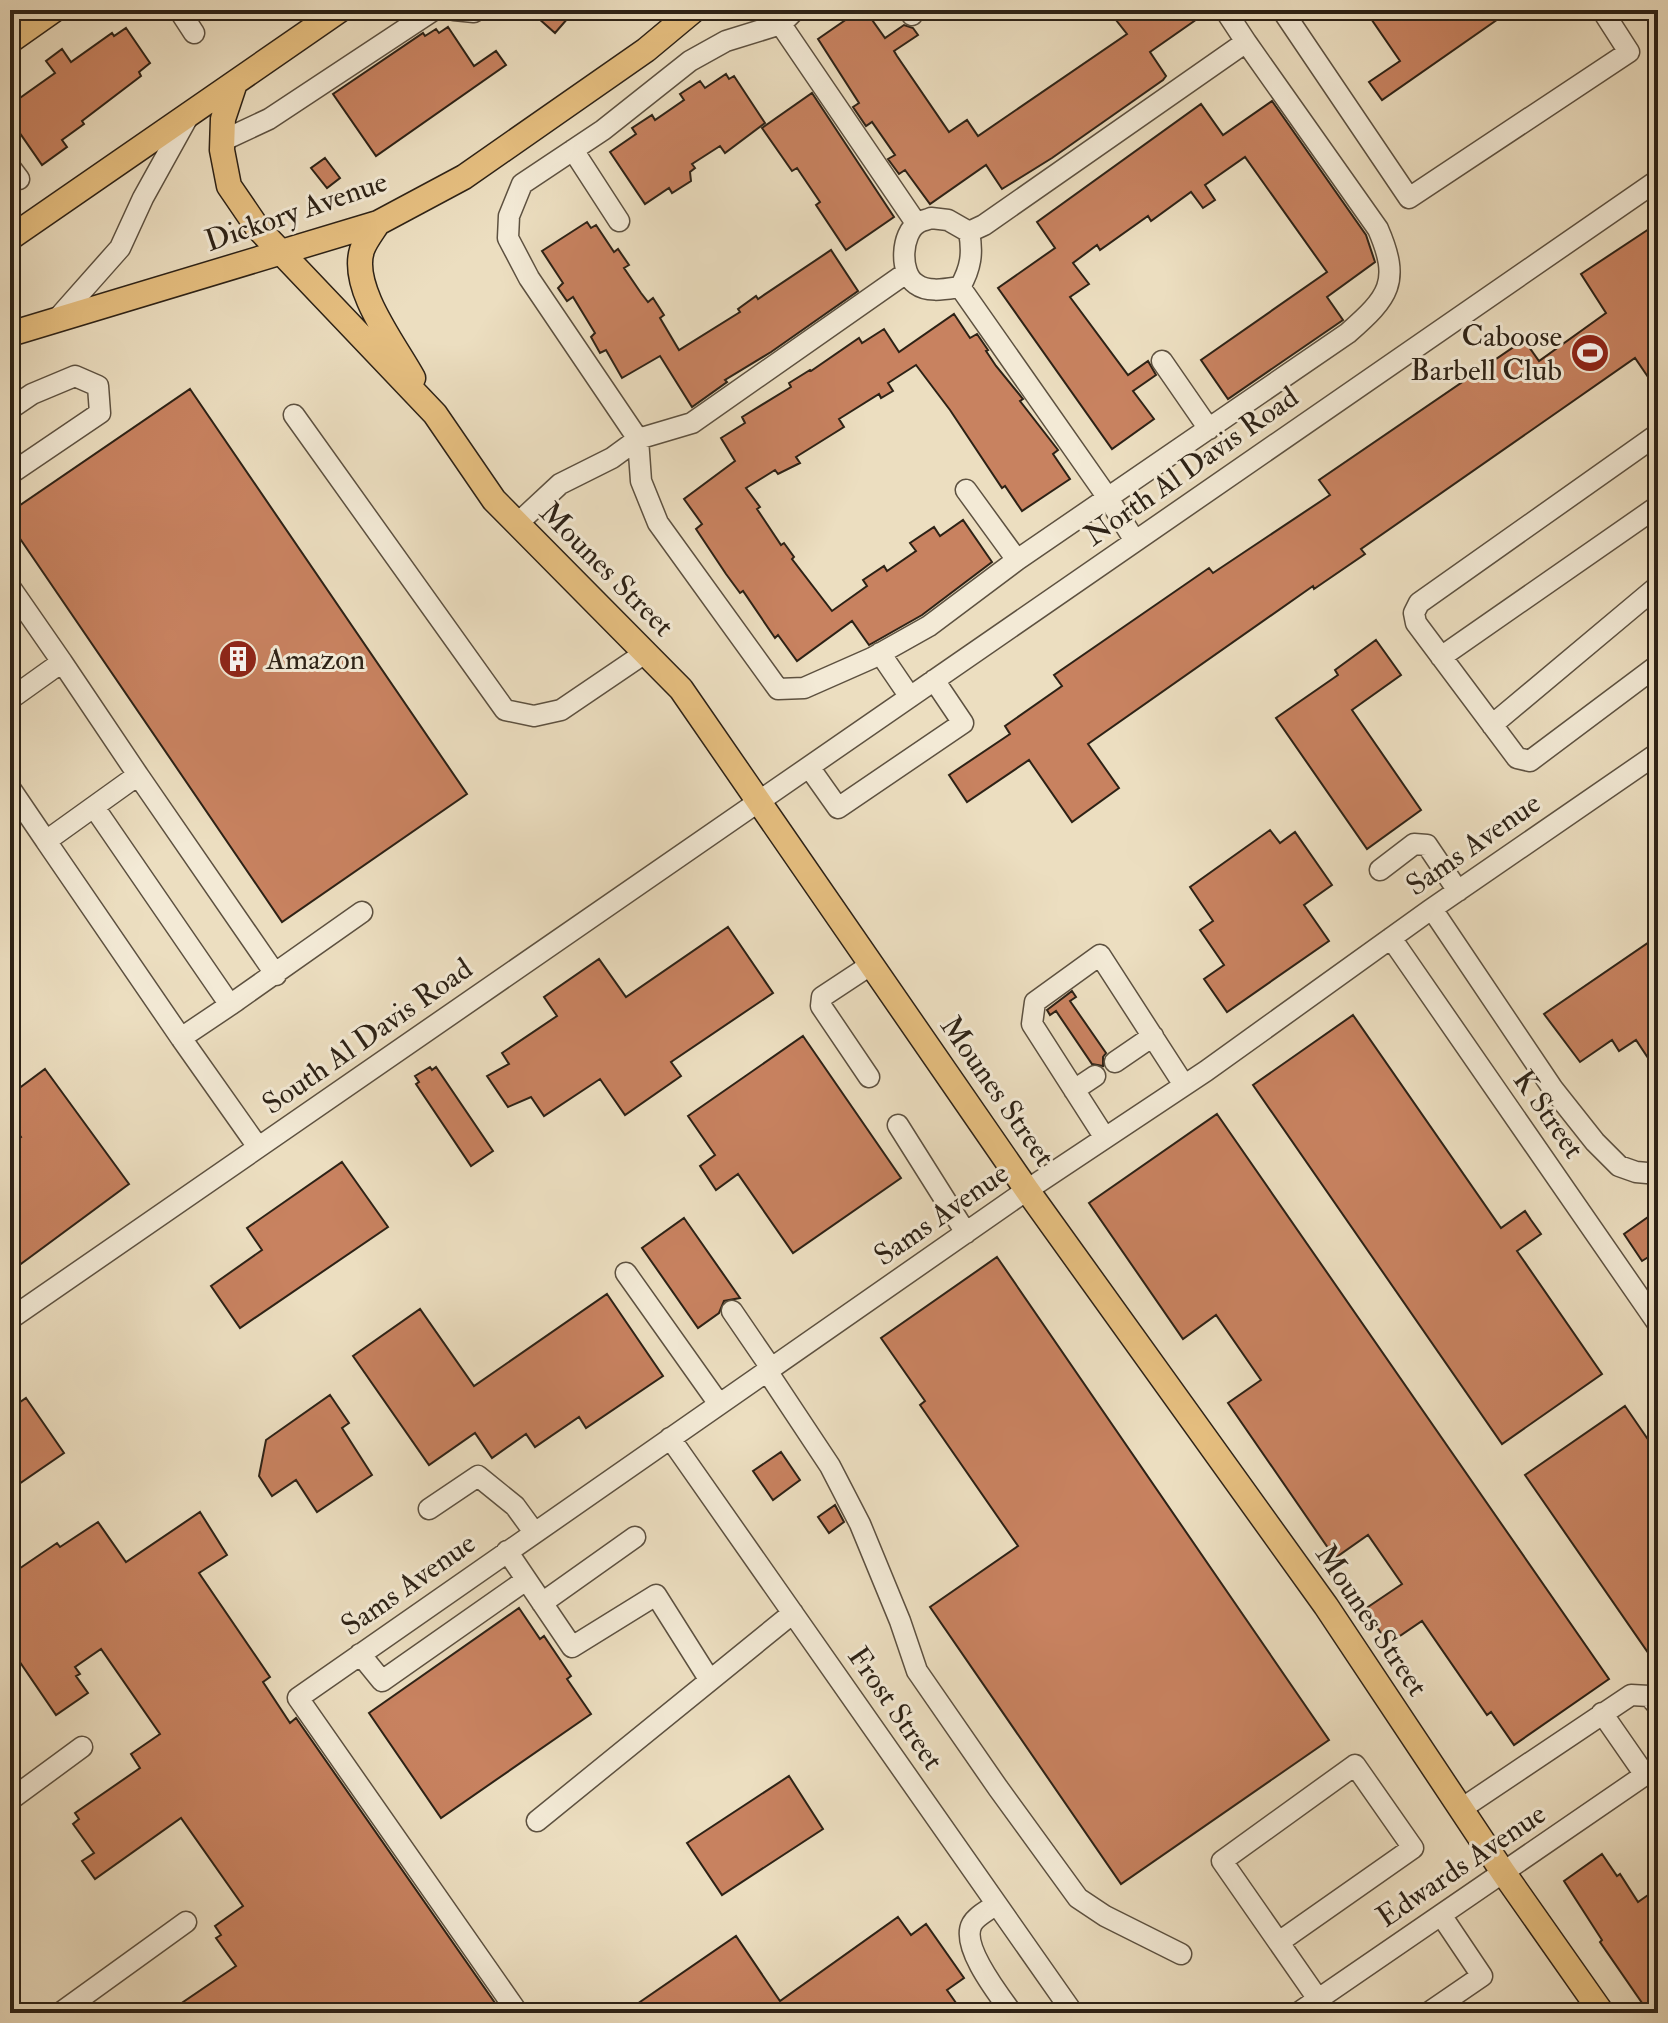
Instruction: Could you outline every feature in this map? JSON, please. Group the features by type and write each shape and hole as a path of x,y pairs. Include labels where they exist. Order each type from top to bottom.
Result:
{"main road":[{"path":"10,41 54,10"},
{"path":"10,238 340,10"},
{"name":"Dickory Avenue","path":"16,326 58,318 378,223 464,177 646,50 694,10"},
{"name":"Mounes Street","path":"235,83 223,119 222,141 229,186 257,227 435,414 494,500 681,689 1027,1190 1326,1606 1503,1872 1602,2013"},
{"path":"378,223 362,249 359,271 367,298 435,414"}],"street":[{"path":"179,10 194,33"},
{"path":"222,141 269,119 434,10"},
{"path":"454,10 477,10"},
{"path":"916,223 782,15 690,61 603,130 522,184 509,216 508,238 529,278 638,439 641,481 658,523 778,689 804,688 880,653 929,626 1017,560 1348,333 1378,307 1389,282 1388,253 1378,229 1225,10"},
{"path":"1282,10 1409,198 1629,52 1602,10"},
{"path":"969,232 997,216 1246,42"},
{"path":"58,318 120,248 143,198 189,115"},
{"path":"573,150 619,221"},
{"name":"North Al Davis Road","path":"758,802 1657,183"},
{"path":"960,287 935,290 917,285 906,273 904,252 908,236 916,223 931,218 948,220 969,232"},
{"path":"960,287 967,274 972,250 969,232"},
{"path":"517,524 560,484 612,458 638,439 692,423 906,273"},
{"path":"960,287 1135,541"},
{"path":"1162,361 1209,429"},
{"path":"10,409 32,394 75,376 98,386 100,413 10,474"},
{"path":"294,415 505,710 534,716 561,710 645,653"},
{"path":"1658,436 1419,603 1414,613 1416,623 1517,758 1530,761 1658,665"},
{"path":"966,490 1017,560"},
{"path":"1441,657 1658,506"},
{"path":"1492,725 1658,586"},
{"path":"10,587 276,975"},
{"path":"880,653 910,697"},
{"path":"11,697 62,662"},
{"path":"809,767 838,808 963,723 934,680"},
{"name":"Sams Avenue","path":"518,2013 298,1698 1658,753"},
{"path":"46,841 138,775"},
{"path":"10,788 258,1147"},
{"name":"South Al Davis Road","path":"10,1319 758,802"},
{"path":"94,807 230,1005 362,912"},
{"path":"1380,870 1414,844 1427,845 1458,891"},
{"path":"1432,909 1553,1089 1595,1142 1619,1166 1636,1172 1658,1174"},
{"name":"K Street","path":"1391,938 1658,1324"},
{"path":"1105,1138 1032,1024 1035,1002 1100,955 1184,1085"},
{"path":"869,1077 821,1006 822,997 872,964"},
{"path":"181,1038 236,1001"},
{"path":"1115,1062 1153,1036"},
{"path":"1074,1090 1095,1076"},
{"path":"898,1125 966,1233"},
{"path":"626,1273 719,1404"},
{"path":"732,1311 830,1466 860,1524 917,1671 998,1788 1078,1898 1105,1916 1181,1954"},
{"name":"Frost Street","path":"670,1438 1073,2013"},
{"path":"429,1509 478,1476 515,1506 534,1532"},
{"path":"542,1603 635,1537"},
{"path":"507,1551 572,1647 656,1595 709,1679"},
{"path":"360,1654 382,1681 526,1580"},
{"path":"537,1821 793,1613"},
{"path":"1461,1809 1631,1695 1649,1696 1658,1706"},
{"path":"1602,1713 1652,1770"},
{"path":"10,1800 82,1747"},
{"path":"1279,1942 1413,1848 1355,1765 1222,1861 1318,1999"},
{"name":"Edwards Avenue","path":"1298,2013 1652,1770"},
{"path":"996,1904 973,1922 970,1932 981,1969 1012,2013"},
{"path":"1428,2013 1482,1976 1441,1915"},
{"path":"60,2013 186,1922"}],"building":[{"path":"529,10 575,10 555,33"},
{"path":"860,10 865,10 885,38 904,25 913,28 918,35 894,51 897,56 949,132 967,120 978,136 1127,34 1116,20 1131,10 1210,10 1150,52 1166,76 1163,80 1052,158 1002,189 986,165 930,204 905,170 899,174 888,159 895,155 872,122 866,126 853,107 859,103 818,39"},
{"path":"1365,10 1511,10 1382,100 1369,82 1400,61"},
{"path":"448,27 474,66 496,51 506,65 376,156 333,94 423,33 425,36 436,29 439,33"},
{"path":"126,28 150,63 139,72 141,76 82,121 84,124 62,140 67,147 42,165 19,132 10,138 10,105 55,73 46,61 62,49 71,62 112,33 114,36"},
{"path":"726,74 729,79 734,76 765,123 725,153 720,146 692,164 695,168 690,172 691,181 672,193 669,188 645,204 610,152 636,134 632,128 652,115 655,120 684,100 680,94 700,81 705,88"},
{"path":"812,93 894,217 846,250 816,205 820,202 797,168 792,171 762,128"},
{"path":"1272,101 1366,235 1375,262 1327,297 1343,320 1228,399 1201,360 1327,272 1245,157 1205,185 1215,200 1203,208 1191,192 1151,221 1148,216 1100,250 1097,245 1073,263 1089,284 1070,297 1128,375 1148,361 1156,375 1133,391 1154,419 1112,449 998,288 1055,248 1037,222 1201,104 1223,135"},
{"path":"325,158 340,178 327,188 311,168"},
{"path":"587,222 591,228 596,225 614,252 618,249 629,265 624,268 641,293 648,302 653,298 664,315 660,318 679,350 740,312 738,309 756,296 758,299 831,250 858,291 725,380 727,382 692,407 660,356 622,378 606,350 600,353 591,337 595,333 573,297 567,301 558,288 563,283 542,251"},
{"path":"1658,223 1658,371 1648,377 1635,358 1361,549 1365,554 1314,589 1313,586 1088,744 1119,788 1072,822 1029,760 967,802 949,775 1010,734 1005,726 1062,686 1054,675 1209,568 1213,573 1330,495 1319,480 1524,340 1539,361 1606,313 1581,274"},
{"path":"954,314 970,338 977,334 996,366 1023,399 1020,401 1058,450 1053,454 1070,479 1022,511 1005,486 1002,488 916,365 888,383 893,391 881,398 879,394 839,419 844,427 796,457 800,463 778,474 775,470 746,488 760,507 757,509 832,611 867,586 863,580 884,566 887,571 916,551 910,543 934,527 940,536 963,520 992,562 922,615 869,645 852,621 797,661 778,635 775,638 743,591 740,593 726,574 696,529 702,524 684,499 735,461 721,438 745,423 742,417 791,387 789,383 859,338 862,343 884,329 899,352"},
{"name":"Amazon","path":"190,389 467,794 282,922 10,524 10,512"},
{"path":"1376,640 1401,675 1352,710 1421,810 1367,849 1276,718 1338,675 1335,670"},
{"path":"1270,830 1280,843 1295,832 1332,885 1304,905 1329,941 1227,1012 1204,979 1224,965 1200,930 1213,921 1190,887"},
{"path":"728,927 773,993 671,1062 681,1076 625,1115 600,1079 544,1116 531,1097 508,1107 487,1076 509,1064 502,1053 557,1016 544,997 599,959 626,997"},
{"path":"1658,936 1658,1073 1636,1040 1619,1051 1612,1040 1580,1062 1544,1014"},
{"path":"1072,991 1076,997 1070,1001 1106,1053 1103,1066 1092,1064 1056,1011 1050,1015 1047,1010"},
{"path":"1353,1015 1501,1228 1525,1211 1541,1234 1517,1251 1602,1374 1502,1444 1253,1085"},
{"path":"803,1036 901,1178 793,1253 738,1174 716,1190 700,1166 715,1155 688,1116"},
{"path":"430,1067 432,1070 436,1067 493,1151 471,1166 416,1084 419,1082 415,1076"},
{"path":"45,1069 129,1184 10,1272 10,1145 21,1137 10,1122 10,1095"},
{"path":"1217,1114 1609,1679 1514,1745 1491,1712 1487,1715 1422,1621 1388,1644 1365,1609 1402,1584 1368,1535 1335,1558 1228,1403 1261,1380 1216,1315 1183,1339 1089,1203"},
{"path":"342,1162 388,1227 240,1328 211,1286 262,1250 247,1228"},
{"path":"1658,1210 1658,1251 1642,1261 1624,1234"},
{"path":"684,1218 740,1298 724,1301 719,1313 698,1328 642,1248"},
{"path":"997,1257 1329,1740 1121,1884 930,1607 1018,1546 920,1405 925,1401 881,1338"},
{"path":"607,1294 663,1376 586,1428 579,1417 535,1447 526,1434 492,1458 475,1433 429,1465 353,1356 420,1309 474,1386"},
{"path":"330,1395 349,1423 342,1428 372,1475 317,1512 296,1480 272,1496 259,1476 266,1440"},
{"path":"26,1398 64,1453 16,1486 10,1477 10,1409"},
{"path":"1625,1406 1658,1454 1658,1648 1649,1654 1525,1475"},
{"path":"781,1452 800,1480 773,1500 753,1471"},
{"path":"835,1505 844,1522 829,1533 818,1517"},
{"path":"200,1512 227,1555 199,1573 270,1677 263,1682 290,1723 296,1718 502,2013 167,2013 236,1966 216,1938 221,1935 215,1926 243,1906 181,1818 95,1879 82,1861 94,1853 73,1824 79,1819 75,1813 140,1768 131,1754 160,1734 101,1649 75,1667 80,1674 76,1676 88,1693 56,1715 15,1655 10,1659 10,1575 57,1543 60,1547 98,1522 126,1562"},
{"path":"519,1608 540,1639 544,1636 571,1676 567,1679 591,1714 441,1818 369,1713"},
{"path":"789,1776 823,1829 722,1895 687,1843"},
{"path":"1602,1854 1638,1902 1648,1895 1658,1908 1658,2013 1649,2013 1600,1942 1602,1940 1564,1881"},
{"path":"898,1917 911,1935 926,1924 964,1978 947,1990 963,2013 624,2013 736,1936 780,2001"}],"place":[{"name":"Caboose Barbell Club","path":"1590,353"},
{"name":"Amazon","path":"238,659"}]}
